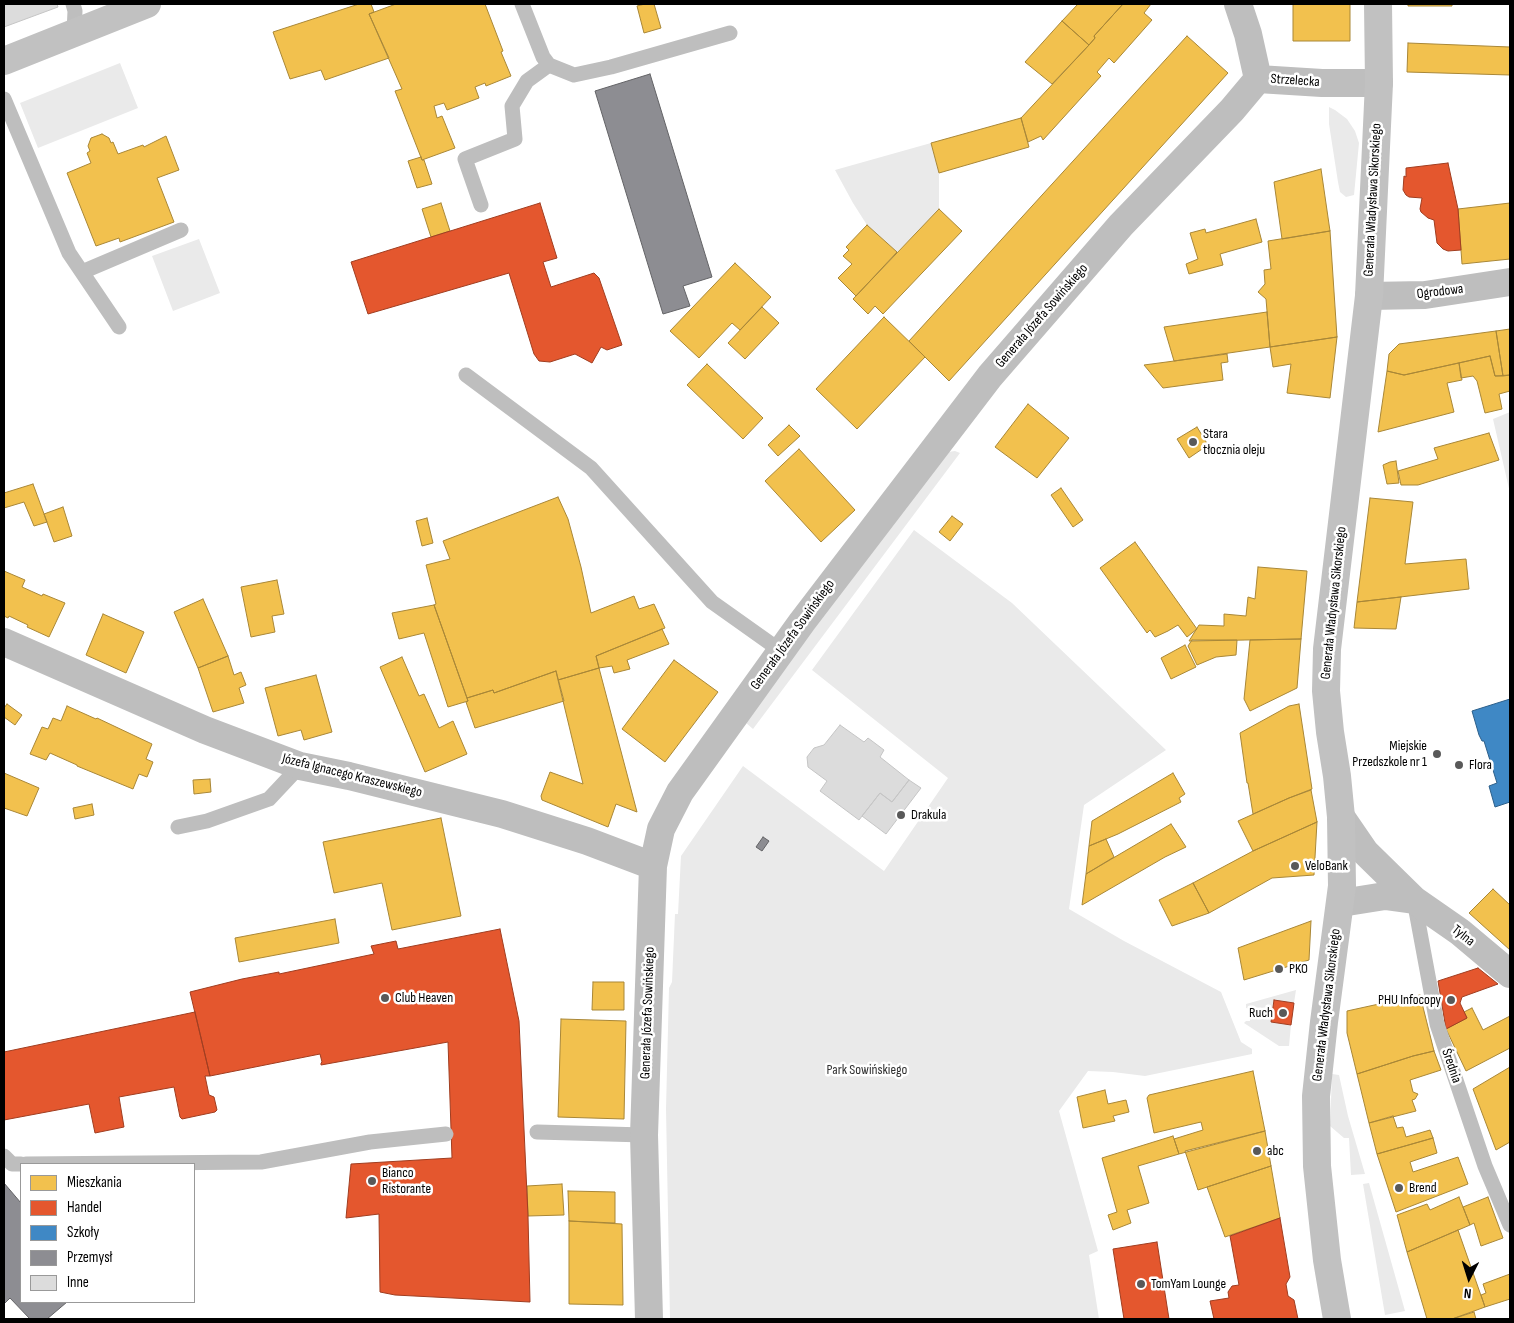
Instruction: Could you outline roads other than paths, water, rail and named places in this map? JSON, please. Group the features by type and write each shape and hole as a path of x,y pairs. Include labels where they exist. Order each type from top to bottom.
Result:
{"main road":[{"path":"4,61 146,4"},
{"name":"Generała Władysława Sikorskiego","path":"1337,1319 1317,1166 1316,1096 1342,886 1341,818 1326,691 1327,650 1369,296 1379,83 1378,4"}],"street":[{"name":"Strzelecka","path":"1238,4 1248,34 1258,79 1322,84 1379,83"},
{"name":"Generała Józefa Sowińskiego","path":"649,1319 644,1135 653,866 660,828 680,792 781,651 990,376 1121,225 1232,110 1258,79"},
{"name":"Ogrodowa","path":"1369,296 1425,295 1510,282"},
{"name":"Józefa Ignacego Kraszewskiego","path":"4,642 205,730 300,766 349,776 502,814 587,841 653,866"},
{"path":"1341,818 1365,852 1414,900"},
{"path":"1341,903 1385,896 1414,900"},
{"name":"Tylna","path":"1414,900 1460,932 1510,974"}],"lane":[{"path":"73,4 75,11 74,32"},
{"path":"522,4 549,65 574,75 730,33"},
{"path":"481,205 465,159 515,139 512,106 527,82 549,65"},
{"path":"4,100 69,253 119,327"},
{"path":"82,272 181,230"},
{"path":"466,375 591,468 712,602 781,651"},
{"path":"178,827 207,820 269,800 300,766"},
{"name":"Średnia","path":"1414,900 1437,1024 1485,1166 1510,1225"},
{"path":"537,1132 644,1135"},
{"path":"144,1163 261,1162 370,1142 446,1134"},
{"path":"4,1156 12,1164 20,1164"}],"place":[{"name":"Stara tłocznia oleju","path":"1193,442"},
{"name":"Miejskie Przedszkole nr 1","path":"1437,754"},
{"name":"Flora","path":"1459,765"},
{"name":"Drakula","path":"901,815"},
{"name":"VeloBank","path":"1295,866"},
{"name":"PKO","path":"1279,969"},
{"name":"Club Heaven","path":"385,998"},
{"name":"PHU Infocopy","path":"1451,1000"},
{"name":"Ruch","path":"1283,1013"},
{"name":"abc","path":"1257,1151"},
{"name":"Bianco Ristorante","path":"372,1181"},
{"name":"Brend","path":"1399,1188"},
{"name":"TomYam Lounge","path":"1141,1284"}],"park label":[{"name":"Park Sowińskiego","path":"867,1070"}]}
